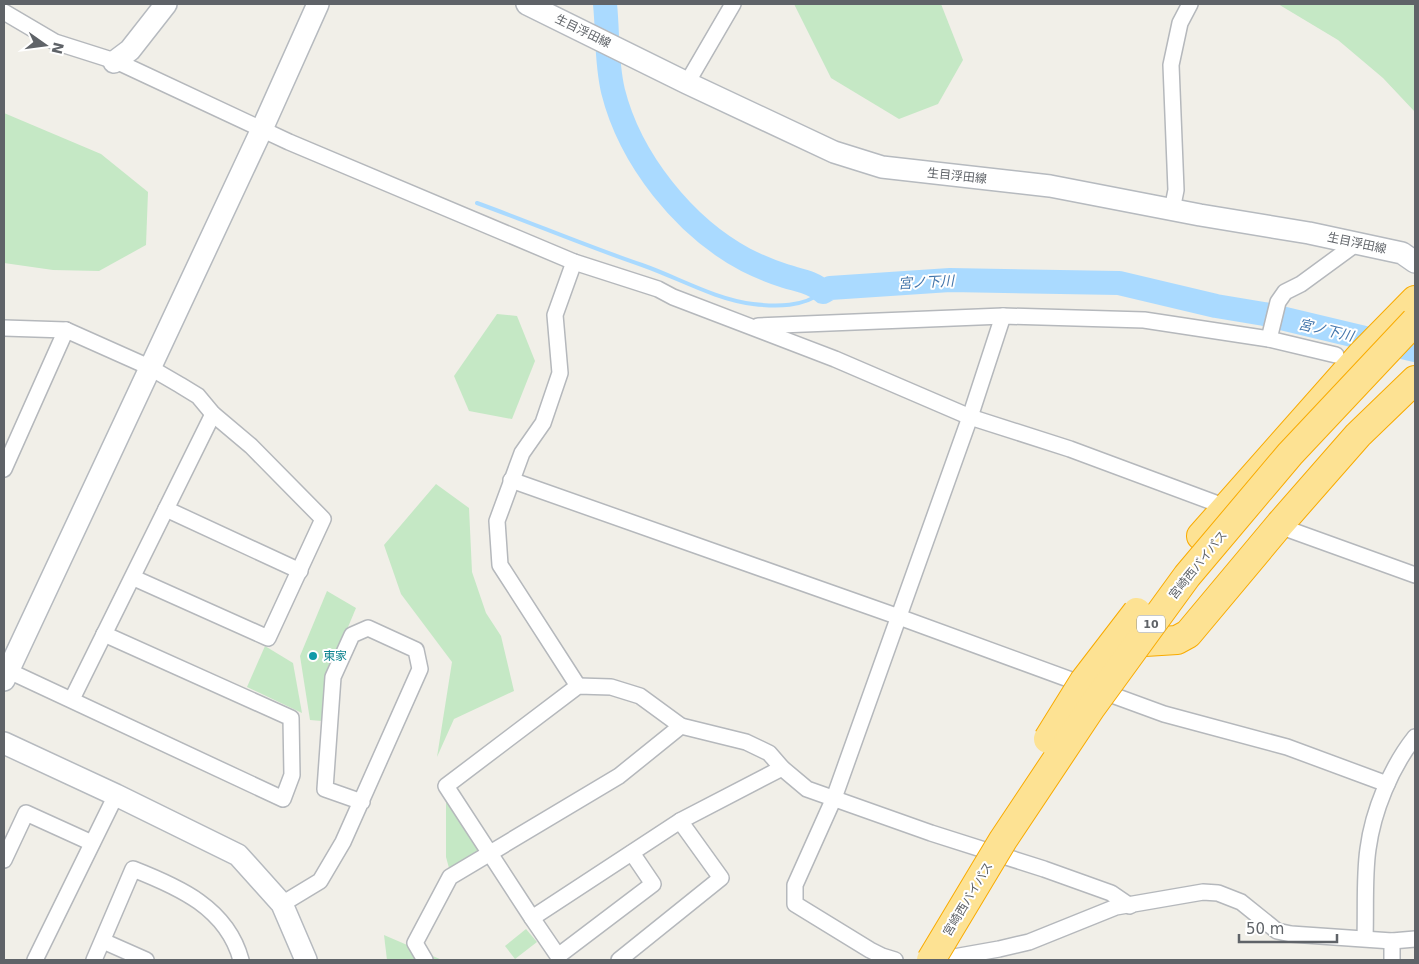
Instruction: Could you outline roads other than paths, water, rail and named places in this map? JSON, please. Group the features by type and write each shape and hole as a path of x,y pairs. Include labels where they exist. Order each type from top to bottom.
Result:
{"highway":[{"path":"930,960 999,819 1084,681 1151,594 1226,507 1349,354 1408,326 1415,300"},
{"name":"宮崎西バイパス","path":"938,960 1048,784 1145,642 1408,326"},
{"name":"宮崎西バイパス","path":"930,960 1003,840 1091,708 1187,576 1290,454 1408,326"},
{"path":"1145,642 1177,640 1188,634 1358,435 1415,380"}],"street":[{"path":"114,62 130,50 166,4"},
{"path":"104,634 291,718 292,775 283,799 187,756 72,700 6,675 262,129 318,4"},
{"name":"生目浮田線","path":"527,4 555,10 585,32 834,152 882,167 1050,186 1357,243 1402,253 1415,262"},
{"path":"688,83 734,4"},
{"path":"1172,210 1176,190 1171,65 1180,23 1190,4"},
{"path":"4,12 55,42 118,62 289,142 574,262 658,289 835,358 970,418 1070,449 1226,507"},
{"path":"1271,334 1278,302 1285,292 1301,284 1357,243"},
{"path":"574,262 556,315 560,373 543,423 522,453 497,521 500,565 578,686"},
{"path":"749,326 1003,316 1144,320 1271,334 1349,354"},
{"path":"895,960 870,950 795,904 795,885 834,798 970,418 1003,316"},
{"path":"4,328 66,330 149,367 198,396 213,414 251,446 323,519 268,638 134,578"},
{"path":"4,469 66,330"},
{"path":"72,700 134,578 213,414"},
{"path":"511,480 899,617 1164,714 1286,747 1387,784"},
{"path":"166,509 300,571"},
{"path":"1280,524 1282,527 1415,575"},
{"path":"282,904 320,881 343,842 362,802 420,669 416,650 368,628 352,635 333,677 325,789 362,802"},
{"path":"632,853 653,884 558,956 446,786 578,686 611,687 640,696 681,726 746,742 769,753 782,768 807,788 931,833 1044,869 1111,893 1130,906"},
{"path":"425,960 415,943 450,877 619,776 681,726"},
{"path":"1365,938 1368,849 1381,799 1387,784 1415,737"},
{"path":"4,743 116,794 238,855 282,904 306,960"},
{"path":"532,918 680,821 782,768"},
{"path":"34,960 116,794"},
{"path":"4,860 26,813 92,843"},
{"path":"619,960 721,878 680,821"},
{"path":"94,960 133,869 169,883 206,907 226,927 237,944 241,960"},
{"path":"938,960 1029,942 1116,907 1203,892 1218,893 1241,902 1278,931 1291,934 1392,941 1415,939"},
{"path":"103,941 146,960"},
{"path":"1392,941 1392,960"}],"waterway":[{"name":"宮ノ下川","path":"605,4 608,58 613,91 621,116 646,166 681,210 701,229 723,246 760,267 810,284 823,292 830,288 950,280 1119,283 1216,306 1264,314 1415,350"},
{"path":"477,203 656,270 724,298 762,305 789,305 807,301 823,292"}],"place":[{"name":"東家","path":"313,656"}]}
